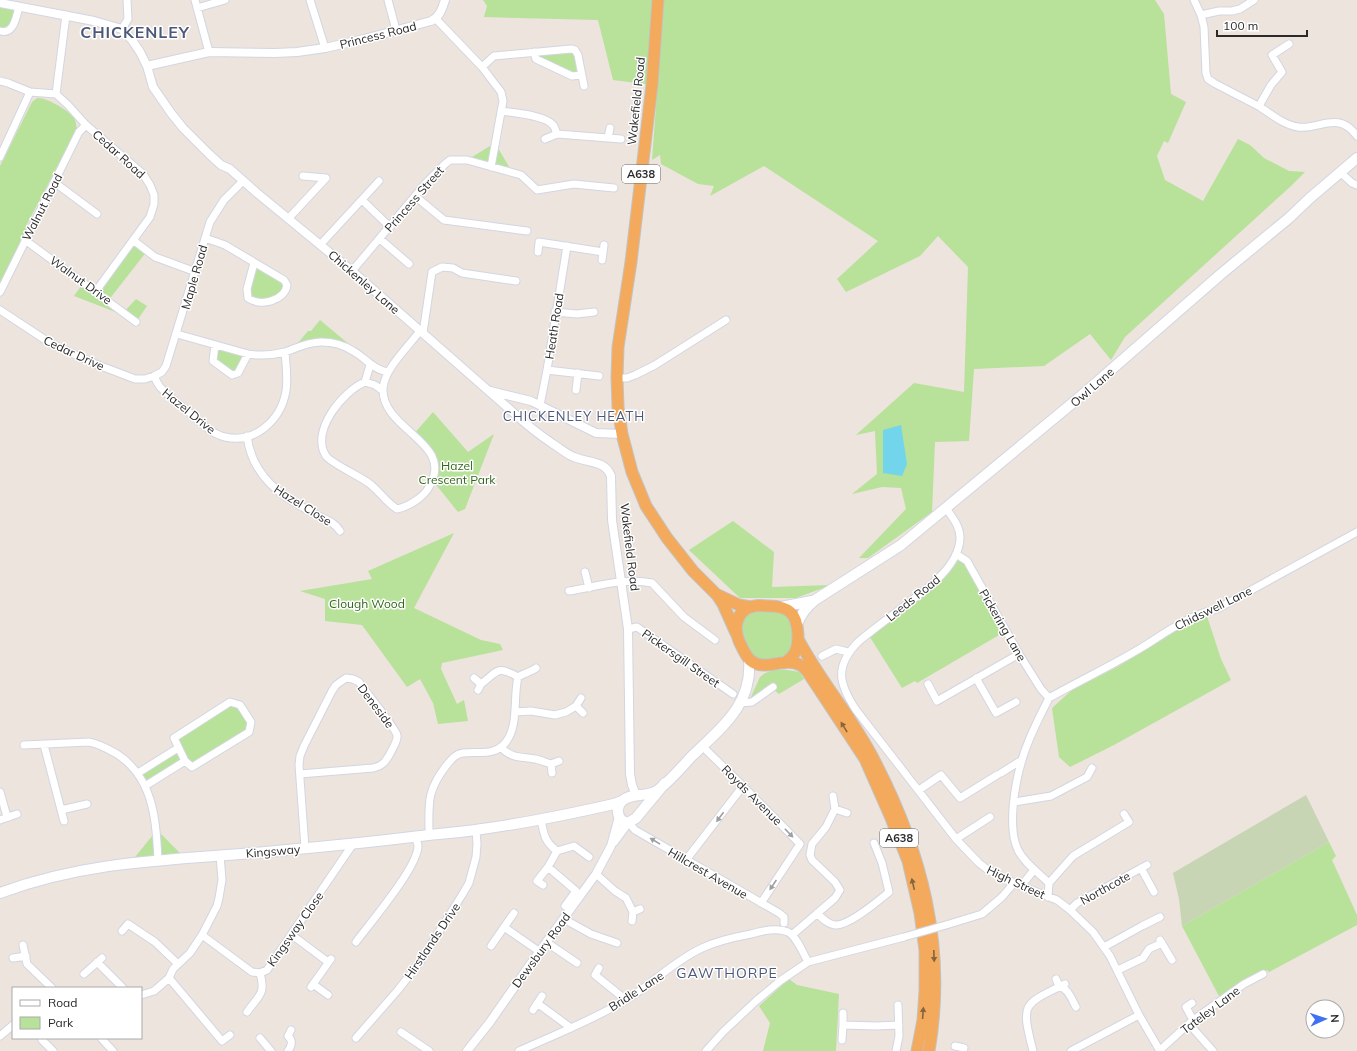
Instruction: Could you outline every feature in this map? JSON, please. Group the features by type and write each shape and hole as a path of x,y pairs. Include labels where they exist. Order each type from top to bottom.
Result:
{"highway":[{"name":"Wakefield Road","path":"617,378 618,347 631,262 652,85 658,0"},
{"name":"A638","path":"617,378 618,407 622,434 632,472 646,506 667,538 693,571 717,595 723,604 742,647 749,658"},
{"name":"A638","path":"717,595 739,605 751,607 781,607"},
{"path":"736,633 739,616 742,612 751,607"},
{"path":"781,607 792,614 797,624"},
{"name":"A638","path":"784,663 794,655 798,646 797,624"},
{"name":"A638","path":"798,639 810,662 846,712 874,760 900,817 916,860 929,912 934,950 934,1014 929,1051"},
{"path":"749,658 757,664 767,666"},
{"name":"A638","path":"767,666 793,662 800,665 807,671 865,759 908,861 920,913 925,950 925,991 917,1051"}],"main road":[{"name":"Owl Lane","path":"797,624 807,607 815,600 901,545 1081,396 1357,158"},
{"name":"Owl Lane","path":"781,607 803,604 815,600"},
{"path":"665,783 636,818 628,823 621,820 618,816 618,808 622,800 628,797 658,790 665,783 702,746 724,726 740,703 748,682 749,658"},
{"path":"748,682 759,670 767,666"},
{"path":"637,796 641,799 643,808"},
{"name":"Kingsway","path":"544,819 610,805 622,800"},
{"name":"Kingsway","path":"0,893 26,883 77,870 126,863 353,844 476,830 544,819 605,812 618,816"}],"street":[{"path":"0,3 94,20 122,29 128,19 127,0"},
{"path":"195,0 209,52"},
{"path":"197,8 225,0"},
{"path":"310,0 325,48"},
{"path":"388,0 396,30"},
{"path":"445,0 440,14 436,19 482,67 501,92 503,101 491,166 521,175 537,190 574,184 614,188"},
{"path":"1194,0 1201,15 1204,27 1206,73 1208,79 1289,124 1297,127 1305,127 1325,122 1334,122 1342,124 1357,136"},
{"path":"1201,15 1219,11 1232,11 1240,9 1254,0"},
{"path":"0,31 5,32 10,30 19,7"},
{"path":"0,83 8,83 30,92 56,94 66,15"},
{"name":"Princess Road","path":"147,66 209,52 275,53 325,48 436,19"},
{"name":"Chickenley Lane","path":"122,29 134,44 147,66 153,87 171,113 183,128 221,165 230,169 352,271 528,427 566,453 574,457 600,464 608,470"},
{"path":"1259,106 1271,85 1282,72 1272,55 1289,44"},
{"path":"482,67 494,56 571,49 576,50 584,86"},
{"path":"534,52 536,59 572,76 582,75"},
{"path":"0,157 30,92"},
{"name":"Cedar Road","path":"56,94 68,104 86,125 143,174 154,195 154,204 150,217 96,291"},
{"path":"501,111 539,118 547,121 553,125 557,134"},
{"name":"Walnut Road","path":"0,292 79,132 86,125"},
{"path":"608,138 610,128"},
{"path":"545,139 557,134 621,139"},
{"name":"Princess Street","path":"352,271 444,164 450,160 467,160 491,166"},
{"path":"1340,172 1352,183 1357,185"},
{"path":"288,219 326,178 303,176"},
{"name":"Maple Road","path":"154,376 162,372 166,366 196,272 210,222 224,200 243,181"},
{"path":"320,245 379,181"},
{"path":"54,182 97,214"},
{"path":"416,196 444,220 527,231"},
{"path":"362,200 390,227"},
{"path":"205,238 225,245 284,280 287,285 284,293 278,298 268,302 255,302 248,298 247,289 254,263"},
{"path":"380,239 409,264"},
{"name":"Walnut Drive","path":"25,240 136,322"},
{"path":"133,240 155,257 196,272"},
{"path":"538,252 539,242 603,249 602,260"},
{"name":"Heath Road","path":"540,405 567,246"},
{"path":"383,391 375,385 365,382 354,387 332,411 322,436 322,448 327,457 371,485 389,503 398,509 403,508 426,493 435,476 436,467 431,454 426,447 395,417 386,404 383,391 387,372 421,332 432,272 442,267 453,268 462,273 516,281"},
{"name":"Cedar Drive","path":"0,310 50,343 93,363 135,379 145,379 154,376"},
{"path":"556,312 577,314 594,312"},
{"path":"577,314 577,322"},
{"path":"617,378 627,378 655,365 718,321 726,320"},
{"path":"176,334 248,354 268,355 285,352 305,344 320,342 328,343 353,351 370,365 387,372"},
{"path":"216,345 213,361 232,375 238,373 248,354"},
{"name":"Hazel Drive","path":"154,376 161,388 211,430 225,437 237,438 259,432 268,426 279,411 283,402 287,381 285,352"},
{"path":"365,382 370,365"},
{"path":"547,370 599,376"},
{"path":"576,390 578,373"},
{"path":"486,389 523,398 596,433 622,434"},
{"path":"506,406 514,397"},
{"name":"Hazel Close","path":"247,436 250,453 268,482 288,499 334,524 340,531"},
{"name":"Wakefield Road","path":"608,470 610,476 612,520 628,629"},
{"name":"Leeds Road","path":"848,652 858,642 928,588 942,575 956,554 960,538 959,528 946,508"},
{"name":"Chidswell Lane","path":"1049,698 1141,648 1188,618 1203,612 1217,609 1357,532"},
{"name":"Pickering Lane","path":"956,554 967,561 1019,654 1041,689 1049,698"},
{"path":"585,572 589,588"},
{"path":"569,591 621,582 652,583 684,617 715,640"},
{"name":"Pickersgill Street","path":"628,629 637,627 733,694"},
{"path":"622,800 628,788 630,774 628,629"},
{"path":"822,656 836,649 848,652"},
{"name":"High Street","path":"848,652 842,666 841,676 842,687 847,697 956,839 979,863 988,870 1017,885 1057,900 1070,910 1092,932 1104,947 1118,970 1139,1015 1160,1051"},
{"path":"928,684 937,701 1019,654"},
{"path":"518,676 536,668"},
{"path":"474,678 480,687 493,673 498,670 508,670 518,676"},
{"path":"428,835 428,804 431,793 434,784 448,764 455,756 462,753 485,753 501,747 512,731 518,676"},
{"name":"Deneside","path":"300,774 373,768 379,767 387,760 397,736 359,682 346,678 342,680 332,691 300,756 300,774 305,848"},
{"path":"976,678 996,713 1016,702"},
{"path":"740,703 752,702 773,687"},
{"path":"515,712 531,711 555,715 566,712 576,706 581,698"},
{"path":"1048,897 1050,886 1049,883 1034,870 1020,854 1015,844 1012,818 1022,760 1033,730 1049,698"},
{"path":"230,702 240,705 251,722 249,732 192,767 185,761 174,738 230,702"},
{"path":"576,706 583,713"},
{"path":"24,745 79,742 99,744 125,759 138,773 149,794 155,817 158,860"},
{"path":"44,745 64,820"},
{"name":"Royds Avenue","path":"702,746 800,844 761,903"},
{"path":"501,747 505,752 518,758 539,760 551,764 559,761"},
{"path":"138,773 178,748"},
{"path":"919,790 941,775 960,798 1022,760"},
{"path":"145,786 185,761"},
{"path":"551,764 552,774"},
{"path":"1014,802 1051,796 1087,777 1092,768"},
{"path":"630,774 632,785 637,796"},
{"path":"686,860 743,786"},
{"path":"0,792 6,813 9,817"},
{"path":"808,962 792,935 835,898 840,890 812,860 810,855 812,844 826,827 835,808 832,796"},
{"path":"61,810 87,804"},
{"path":"835,808 847,813"},
{"path":"0,820 17,814"},
{"path":"1049,883 1073,856 1129,822 1124,814"},
{"name":"Dewsbury Road","path":"611,846 618,816"},
{"path":"956,839 990,817"},
{"path":"544,819 545,839 556,850"},
{"name":"Hillcrest Avenue","path":"628,823 635,830 784,917 784,923"},
{"name":"Dewsbury Road","path":"467,1051 490,1022 596,874 611,846 628,823"},
{"name":"Hirstlands Drive","path":"356,1038 398,990 420,962 462,895 468,883 476,857 476,830"},
{"path":"356,942 402,881 413,863 418,846 416,837"},
{"path":"817,913 828,923 836,925 843,923 869,908 889,892 884,870 874,843"},
{"name":"Kingsway Close","path":"202,935 252,972 260,973 269,968 353,844"},
{"path":"556,850 574,846 589,857"},
{"path":"540,883 556,850"},
{"path":"142,995 154,990 169,978 174,969 190,953 202,935 217,906 219,898 222,880 220,855"},
{"name":"Northcote","path":"1070,910 1078,903 1144,866 1154,892"},
{"path":"548,867 576,891 565,906"},
{"path":"706,1051 756,1000 808,962 904,937 982,914 1034,870"},
{"path":"596,874 615,891 626,898 636,911 632,920"},
{"path":"491,946 514,913"},
{"path":"1104,947 1160,917"},
{"path":"564,919 591,934 617,943"},
{"path":"122,931 128,924 155,942 178,964"},
{"path":"504,927 540,952"},
{"name":"Bridle Lane","path":"519,1051 571,1028 626,1000 677,963 701,948 730,939 771,930 787,932 792,935"},
{"path":"292,935 330,960 312,986 328,995"},
{"path":"1118,970 1143,958 1149,949 1160,941 1172,960"},
{"path":"546,942 577,963"},
{"path":"23,945 26,956 26,964 51,987"},
{"path":"14,958 26,956"},
{"path":"84,974 99,960 122,987"},
{"path":"599,968 595,975 626,1000"},
{"path":"247,1012 262,990 263,983 260,973"},
{"name":"Tateley Lane","path":"1160,1051 1191,1022 1244,984 1264,974"},
{"path":"169,978 222,1041 230,1035"},
{"path":"1056,979 1066,990 1076,1007"},
{"path":"1032,1051 1026,1023 1028,1008 1036,998 1062,985"},
{"path":"533,1010 542,996"},
{"path":"538,1003 571,1028"},
{"path":"1192,1003 1186,1007 1191,1022 1213,1051"},
{"path":"896,1051 899,1036 898,1005"},
{"path":"842,1040 843,1013"},
{"path":"1071,1051 1139,1015"},
{"path":"843,1025 899,1025"},
{"path":"0,1036 12,1026"},
{"path":"288,1051 292,1046 291,1039 288,1036 291,1030"},
{"path":"401,1032 429,1051"},
{"path":"260,1038 272,1051"},
{"path":"102,1039 114,1051"},
{"path":"42,1040 53,1051"},
{"path":"1085,1044 1089,1051"},
{"path":"955,1046 964,1048 963,1051"}],"green space":[{"path":"483,0 658,0 652,85 613,80 598,20 484,17 487,6"},
{"path":"664,0 1155,0 1164,14 1171,94 1186,102 1168,143 1164,141 1157,156 1165,180 1203,201 1238,139 1250,145 1264,158 1289,171 1305,172 1125,337 1111,360 1090,334 1044,366 974,369 969,441 935,442 932,512 868,558 859,558 906,509 901,488 882,487 852,494 877,474 875,431 856,435 914,383 964,392 968,267 938,236 920,256 846,292 837,279 878,241 764,166 710,196 714,186 698,184 661,164 660,155 652,160"},
{"path":"0,3 19,7 13,25 0,31"},
{"path":"575,50 582,75 572,76 536,59 534,52"},
{"path":"37,98 52,102 64,109 73,116 77,129 26,226 25,233 0,283 0,166 32,102"},
{"path":"495,143 512,172 467,160"},
{"path":"133,240 147,251 108,301 124,312 136,299 147,306 136,322 131,318 74,296 84,282 95,291"},
{"path":"254,263 286,283 281,296 255,302 247,289"},
{"path":"320,320 351,346 353,351 336,344 300,346 298,343"},
{"path":"215,345 248,354 238,373 232,375 213,361"},
{"name":"Hazel Crescent Park","path":"433,412 468,452 494,434 465,509 458,512 433,481 436,467 413,435"},
{"path":"733,521 774,552 772,587 831,585 796,598 740,598 689,550"},
{"name":"Clough Wood","path":"454,533 414,608 481,640 500,644 503,650 442,663 441,669 457,704 464,700 468,721 438,724 433,703 420,679 407,687 362,625 325,621 325,599 300,591 372,579 368,571"},
{"path":"956,554 967,561 1006,631 917,683 915,681 902,688 868,634 928,588"},
{"path":"751,607 792,614 794,655 757,664 736,627"},
{"path":"1207,616 1221,659 1231,680 1114,745 1070,767 1059,757 1052,708 1072,690 1117,667 1185,625"},
{"path":"774,670 800,672 804,679 779,694 769,686 750,699 760,677 765,673"},
{"path":"230,702 240,705 251,722 249,732 192,767 184,761 145,786 138,773 178,748 174,738"},
{"path":"1306,795 1329,842 1182,926 1179,899 1173,873"},
{"path":"157,830 184,857 131,862"},
{"path":"1329,842 1336,856 1332,860 1357,915 1357,925 1269,972 1267,970 1220,998 1182,926"},
{"path":"789,979 797,985 839,994 836,1051 763,1051 770,1023 759,1006"}],"water":[{"path":"901,425 907,464 902,476 883,473 883,430"}],"district":[{"name":"CHICKENLEY","path":"135,32"},
{"name":"CHICKENLEY HEATH","path":"574,416"},
{"name":"GAWTHORPE","path":"727,973"}]}
